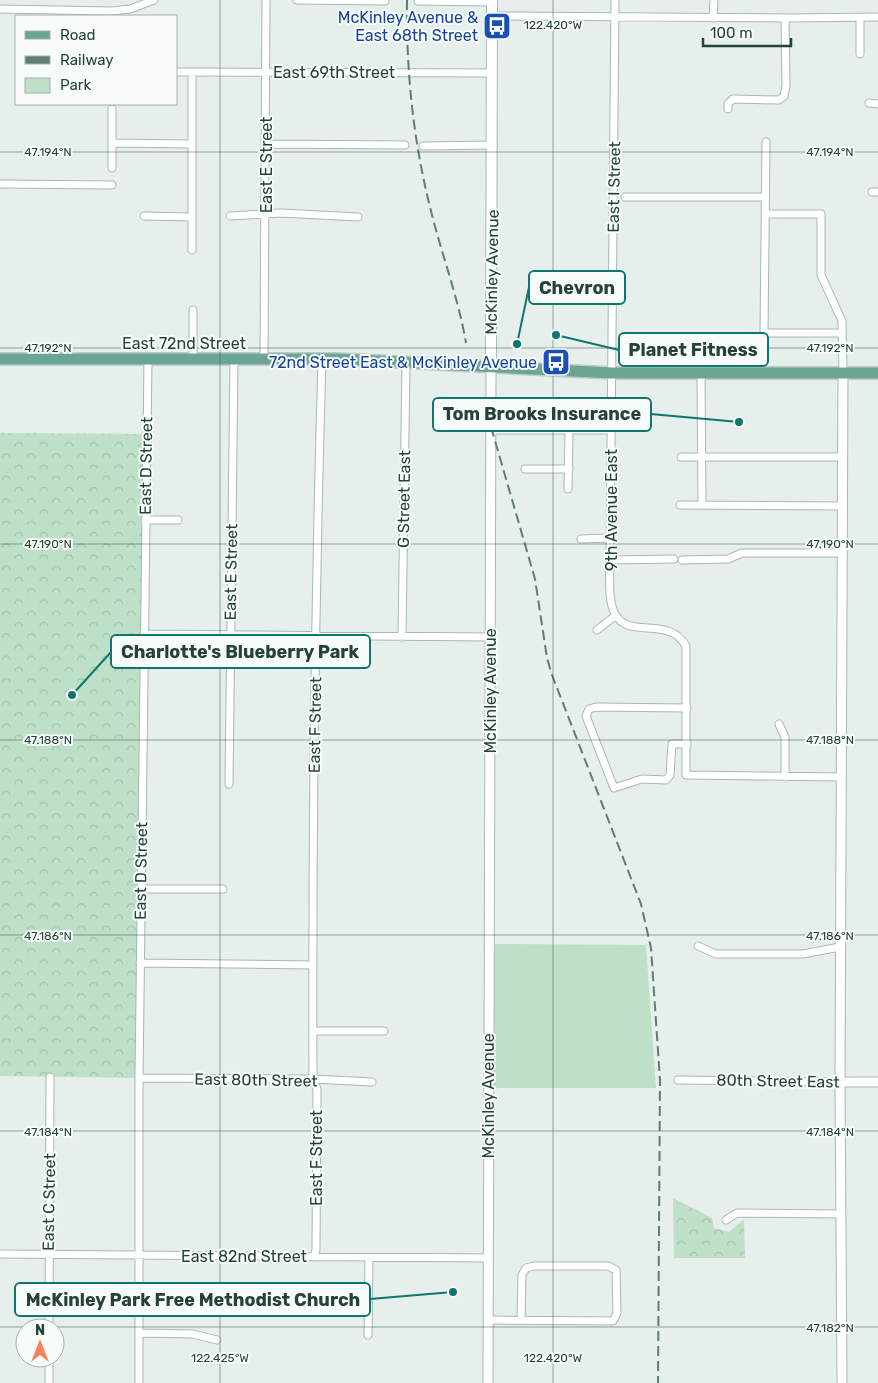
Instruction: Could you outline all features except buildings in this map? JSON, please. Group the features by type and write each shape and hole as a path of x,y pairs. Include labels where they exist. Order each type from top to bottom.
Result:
{"main road":[{"name":"McKinley Avenue","path":"491,368 492,1"},
{"name":"East 72nd Street","path":"0,359 322,359 612,373 878,372"}],"street":[{"path":"0,9 112,14 154,0"},
{"name":"East E Street","path":"264,359 266,0"},
{"path":"297,0 385,1"},
{"path":"418,0 492,1"},
{"name":"East I Street","path":"612,373 615,0"},
{"path":"714,0 714,18"},
{"path":"493,16 878,17"},
{"path":"728,109 728,104 733,100 778,100 784,96 786,86 785,18"},
{"path":"860,18 860,54"},
{"name":"East 69th Street","path":"178,72 492,73"},
{"path":"192,72 192,250"},
{"path":"869,104 878,104"},
{"path":"112,109 112,168"},
{"path":"766,142 764,333 842,333"},
{"path":"112,143 192,144"},
{"path":"266,144 405,145"},
{"path":"423,146 493,146"},
{"path":"0,184 112,185"},
{"path":"625,198 765,197"},
{"path":"230,216 310,213 336,217 358,217"},
{"path":"765,214 821,214 821,275 840,314 842,333 843,553 840,948 842,1383"},
{"path":"144,216 192,217"},
{"path":"193,310 193,359"},
{"name":"East D Street","path":"139,1383 140,963 148,359"},
{"name":"East E Street","path":"229,784 234,359"},
{"name":"East F Street","path":"314,1256 316,1250 317,1089 313,1079 313,965 316,635 322,359"},
{"name":"G Street East","path":"402,636 406,362"},
{"name":"McKinley Avenue","path":"488,1383 491,368"},
{"name":"9th Avenue East","path":"612,373 610,600 615,616"},
{"path":"701,373 702,505"},
{"path":"491,430 612,430"},
{"path":"568,489 569,431"},
{"path":"681,457 843,457"},
{"path":"525,470 569,469"},
{"path":"680,504 843,506"},
{"path":"146,520 178,520"},
{"path":"581,539 610,538"},
{"path":"682,560 728,559 742,553 843,553"},
{"path":"610,560 674,559"},
{"path":"597,630 615,616 631,627 664,629 680,638 686,646 686,775 841,777"},
{"path":"144,634 490,637"},
{"path":"686,744 672,744 670,775 666,780 642,779 614,788 586,716 587,710 601,707 687,708"},
{"path":"779,724 785,737 785,777"},
{"path":"141,889 222,890"},
{"path":"698,946 716,954 803,954 840,948"},
{"path":"140,963 313,965"},
{"path":"313,1030 384,1031"},
{"name":"East C Street","path":"49,1318 50,1077"},
{"name":"East 80th Street","path":"139,1078 313,1079 372,1082"},
{"name":"80th Street East","path":"678,1080 878,1082"},
{"path":"726,1220 737,1213 841,1214"},
{"name":"East 82nd Street","path":"0,1254 489,1258"},
{"path":"368,1335 369,1258"},
{"path":"488,1320 608,1321 615,1319 618,1276 614,1268 608,1266 526,1268 522,1275 521,1319"},
{"path":"140,1333 193,1334 217,1340"},
{"path":"49,1368 49,1383"}],"green space":[{"path":"0,433 146,434 139,1078 0,1076"},
{"path":"492,944 646,945 656,1088 492,1088"},
{"path":"673,1198 712,1218 714,1228 729,1232 744,1219 745,1258 674,1258"}],"railway":[{"path":"407,0 409,78 419,156 430,207 459,308 466,343"},
{"path":"491,427 535,579 547,658 552,675 641,904 651,948 660,1080 658,1383"}],"place":[{"name":"McKinley Avenue & East 68th Street","path":"497,26"},
{"name":"Planet Fitness","path":"556,335"},
{"name":"Chevron","path":"517,344"},
{"name":"72nd Street East & McKinley Avenue","path":"556,362"},
{"name":"Tom Brooks Insurance","path":"739,422"},
{"name":"Charlotte's Blueberry Park","path":"72,695"},
{"name":"McKinley Park Free Methodist Church","path":"453,1292"}]}
